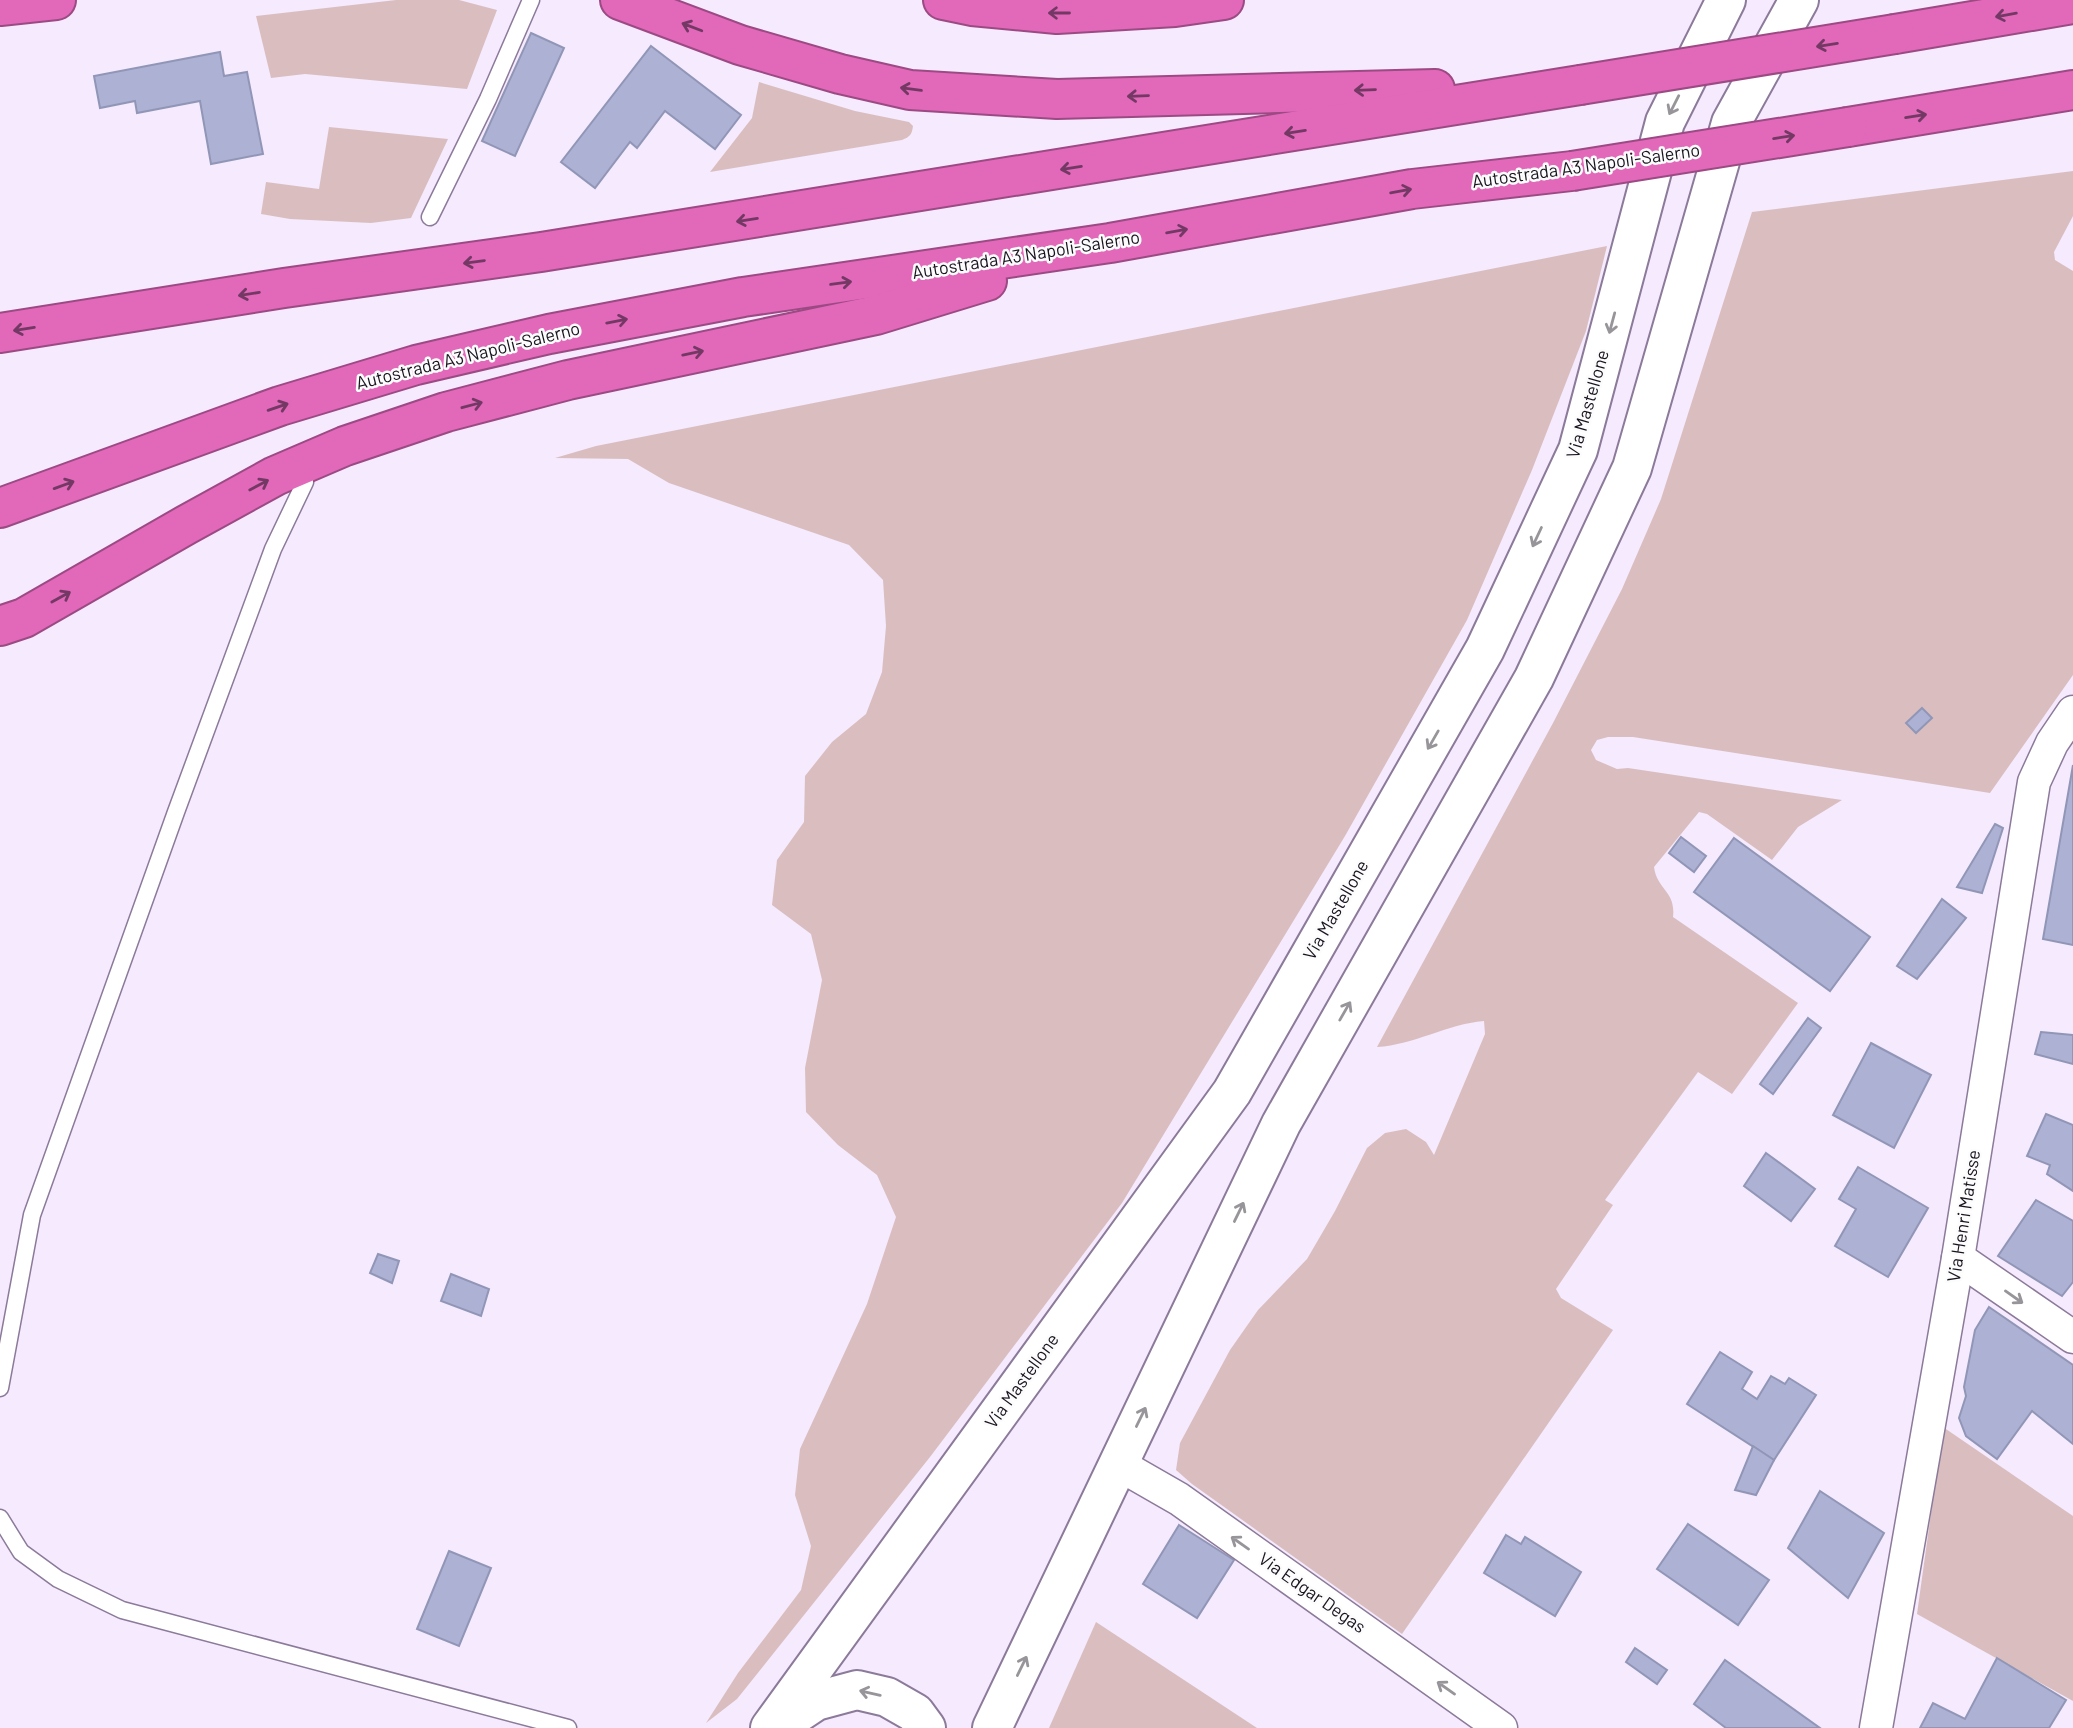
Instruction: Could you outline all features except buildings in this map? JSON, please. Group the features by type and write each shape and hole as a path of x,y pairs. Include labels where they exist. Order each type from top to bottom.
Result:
{"highway":[{"path":"0,6 56,0"},
{"path":"620,0 740,45 840,74 909,90 1057,99 1580,85"},
{"path":"943,0 972,6 1057,15 1175,7 1224,0"},
{"path":"0,332 284,288 541,253 2073,4"},
{"name":"Autostrada A3 Napoli-Salerno","path":"0,508 280,406 415,365 549,334 743,298 1110,243 1412,189 1572,170 2073,90"},
{"path":"0,626 24,618 275,476 345,446 446,412 568,380 876,315 1110,243"}],"street":[{"name":"Via Mastellone","path":"770,1728 1233,1092 1485,649 1578,450 1665,122 1726,0"},
{"path":"992,1728 1281,1124 1534,678 1632,468 1731,123 1800,0"},
{"name":"Via Henri Matisse","path":"1876,1728 1958,1258 2034,782 2052,743 2073,712"},
{"path":"1233,1092 1251,1089 1266,1093 1276,1107 1281,1124"},
{"path":"1958,1258 2073,1337"},
{"name":"Via Edgar Degas","path":"1118,1464 1179,1499 1501,1728"},
{"path":"776,1728 816,1701 858,1690 887,1697 915,1713 926,1728"}],"lane":[{"path":"430,217 488,99 531,0"},
{"path":"0,1388 32,1215 268,561 305,482"},
{"path":"0,1518 21,1552 58,1579 122,1610 568,1728"}],"shaded area":[{"path":"396,0 459,0 497,10 467,89 305,74 271,78 256,16"},
{"path":"759,82 855,111 909,122 913,126 912,131 902,140 710,172 752,118"},
{"path":"329,127 448,139 411,218 371,223 290,219 261,214 266,182 319,189"},
{"path":"2073,171 2073,216 2054,252 2055,260 2073,271 2073,675 1990,793 1633,737 1597,740 1591,750 1596,760 1617,769 1628,768 1842,800 1798,827 1772,860 1707,814 1699,812 1654,867 1659,881 1672,901 1673,917 1798,1003 1732,1094 1698,1072 1605,1200 1613,1205 1556,1289 1561,1298 1613,1330 1402,1634 1192,1484 1176,1470 1180,1443 1230,1350 1258,1310 1307,1259 1367,1148 1385,1133 1406,1129 1426,1142 1434,1155 1485,1034 1484,1021 1457,1026 1404,1043 1377,1047 1553,723 1622,589 1661,499 1752,212"},
{"path":"1607,246 1586,331 1532,470 1467,620 1345,836 1122,1203 930,1457 737,1699 706,1723 738,1673 801,1590 811,1546 795,1495 800,1449 867,1304 896,1217 877,1175 838,1145 806,1112 805,1068 822,980 811,934 772,905 777,860 804,822 805,776 832,742 866,714 882,672 886,626 883,580 849,545 669,483 628,459 555,458 596,446"},
{"path":"1943,1427 2073,1516 2073,1701 1917,1614"},
{"path":"1096,1622 1257,1728 1049,1728"}]}
